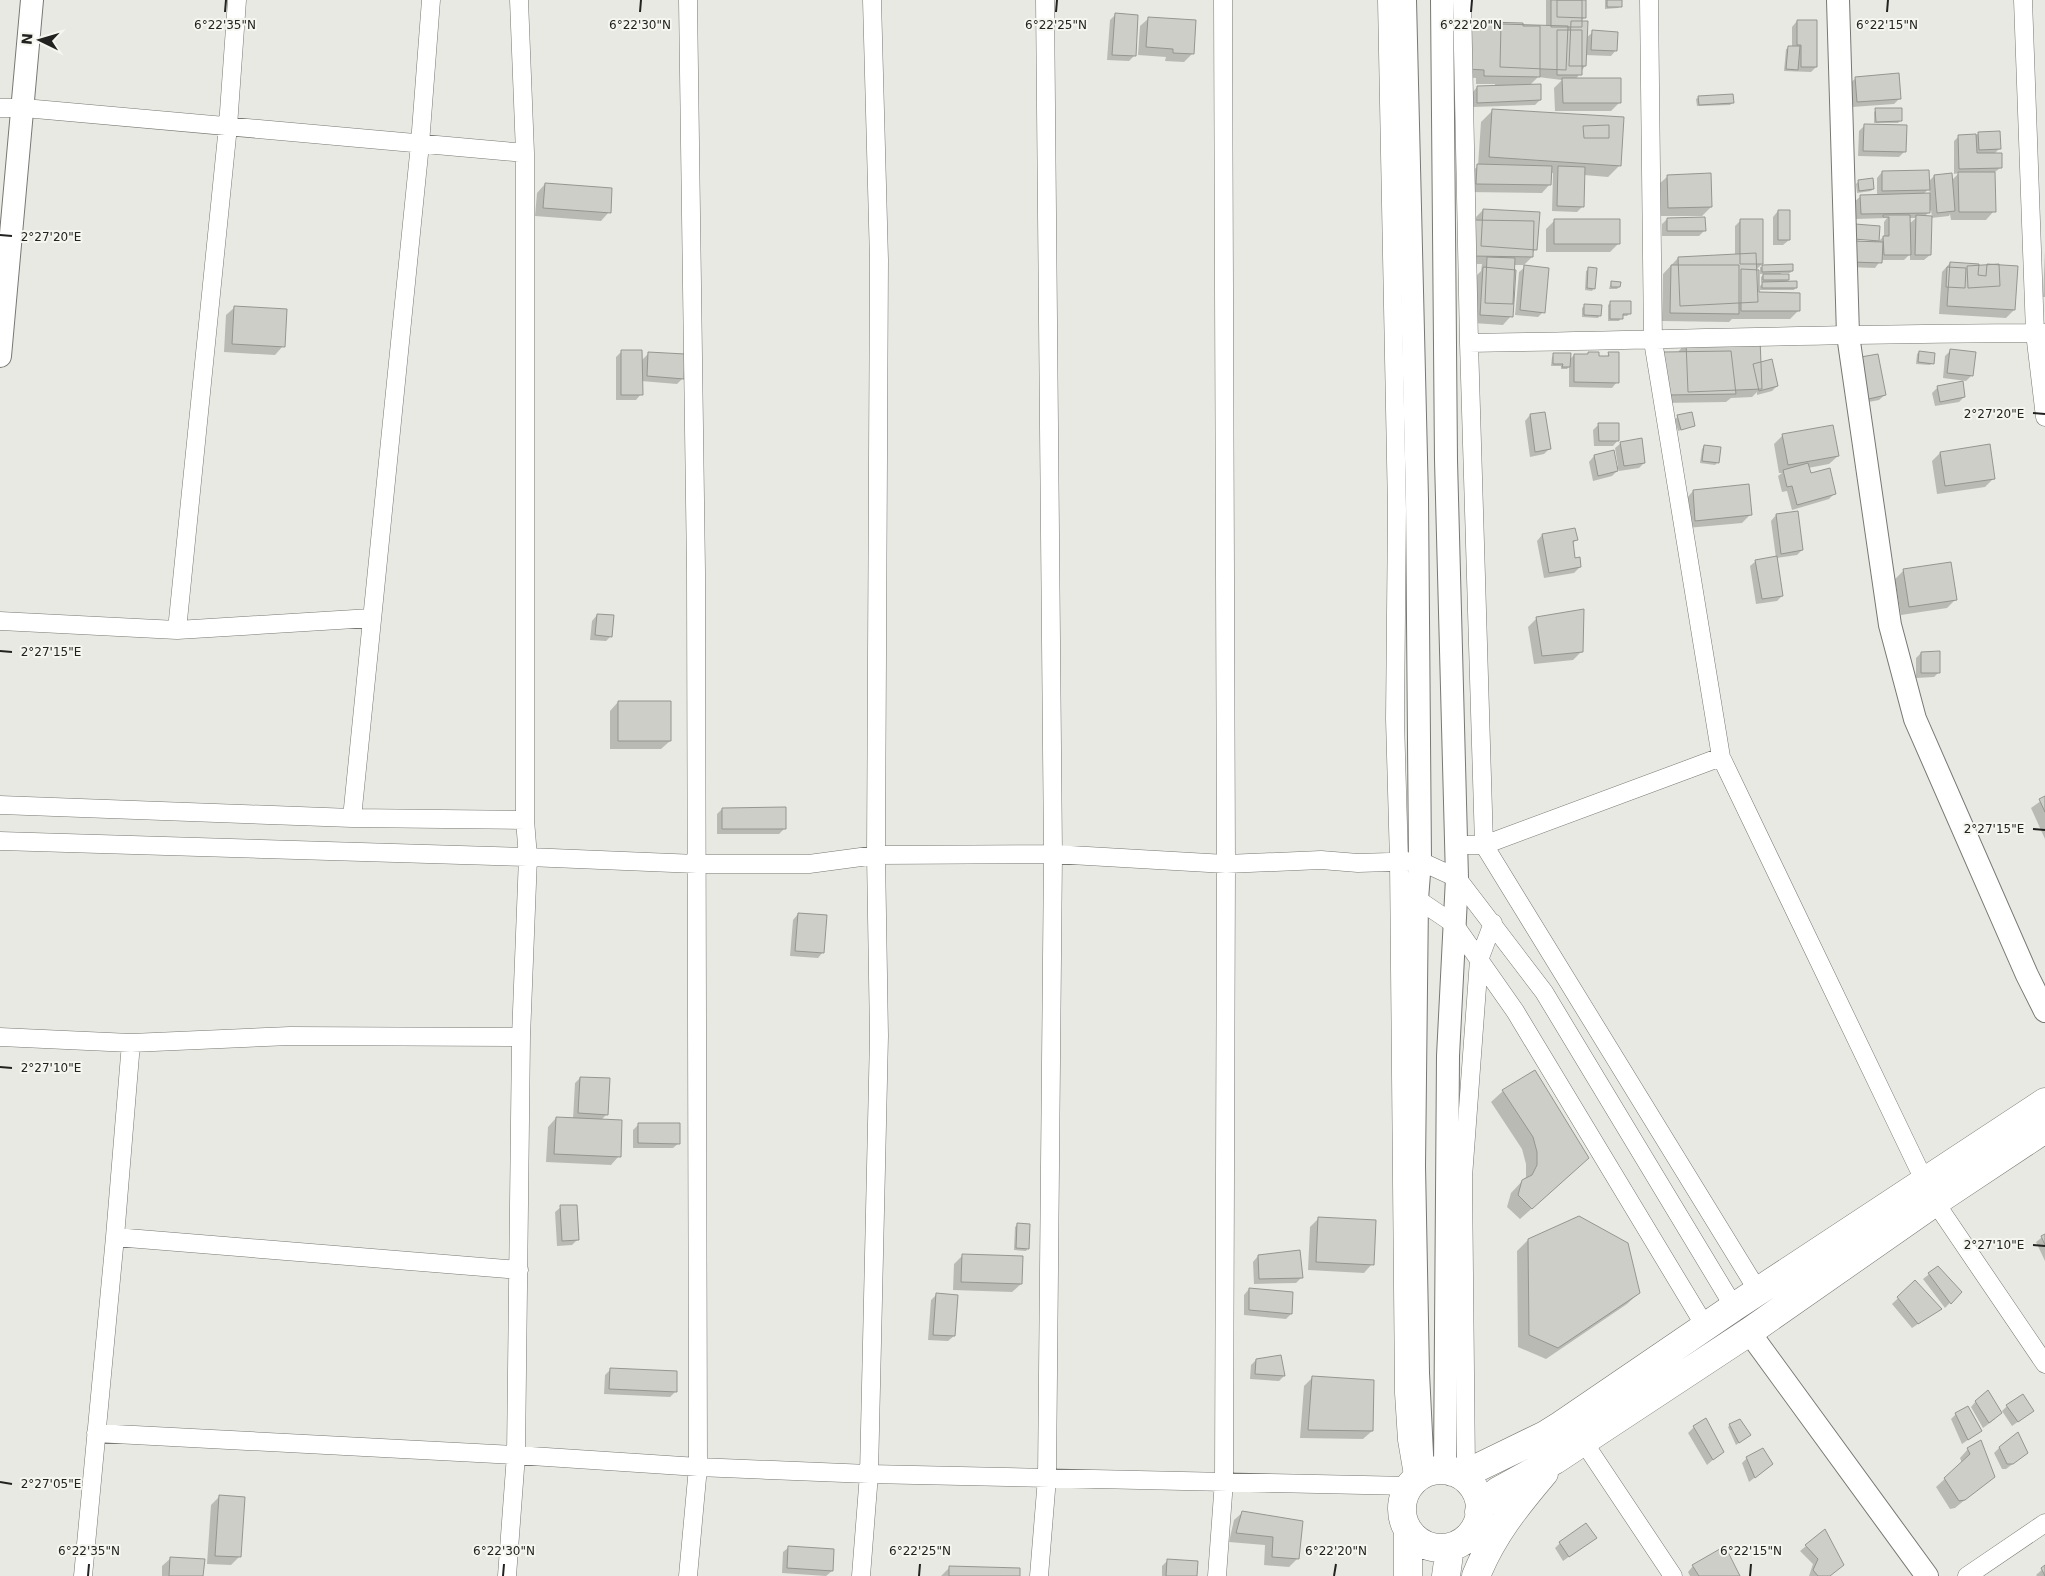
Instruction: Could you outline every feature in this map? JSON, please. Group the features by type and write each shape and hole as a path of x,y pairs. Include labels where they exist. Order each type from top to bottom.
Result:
{"main road":[{"path":"2045,1102 1929,1191 1749,1332 1555,1460 1498,1491 1482,1506 1477,1524 1461,1542 1450,1547 1438,1548 1426,1545 1408,1531 1404,1522 1402,1508 1405,1494 1435,1476 1545,1435 1758,1290 1929,1191 2045,1129"},
{"path":"1476,1576 1498,1531 1555,1460"},
{"path":"1435,1476 1464,1478 1472,1486 1477,1496 1480,1512"},
{"path":"1408,1531 1408,1576"},
{"path":"1446,1576 1450,1547"}],"street":[{"path":"0,356 24,108 32,0"},
{"path":"177,630 228,126 237,0"},
{"path":"352,818 420,144 431,0"},
{"path":"507,1576 516,1454 521,1037 528,857 525,820 525,153 519,0"},
{"path":"688,0 696,572 698,1467 688,1576"},
{"path":"861,1576 869,1474 878,1036 876,855 879,260 872,0"},
{"path":"1040,1576 1047,1478 1053,854 1045,0"},
{"path":"1217,1576 1224,1481 1226,864 1223,0"},
{"path":"1387,0 1397,510 1396,718 1410,861 1417,898 1414,1166 1418,1373 1435,1476"},
{"path":"1405,0 1417,499 1410,861 1404,1393 1407,1440 1435,1476"},
{"path":"1435,1476 1448,1056 1457,878 1446,460 1442,0"},
{"path":"1462,0 1469,343 1484,844 1758,1290"},
{"path":"1649,0 1653,341 1722,757 1929,1191 2045,1364"},
{"path":"1838,0 1848,335 1890,625 1915,719 2045,1012"},
{"path":"2023,0 2045,418"},
{"path":"0,108 24,108 525,153"},
{"path":"1469,343 2040,333"},
{"path":"0,621 177,630 371,618"},
{"path":"1457,845 1484,844 1722,757"},
{"path":"0,805 352,818 525,820"},
{"path":"0,841 697,864 809,864 876,855 1053,854 1226,864 1320,860 1358,863 1410,861 1457,878 1544,992 1734,1307"},
{"path":"1417,898 1454,924 1515,1011 1706,1326"},
{"path":"1435,1476 1463,1177 1479,960 1493,923"},
{"path":"0,1037 131,1043 290,1036 521,1037"},
{"path":"83,1576 131,1043"},
{"path":"115,1237 519,1270"},
{"path":"1749,1332 1927,1576"},
{"path":"96,1433 516,1454 698,1467 869,1474 1224,1481 1435,1476"},
{"path":"1583,1441 1673,1576"},
{"path":"1967,1576 2045,1523"}],"building":[{"path":"1551,0 1582,0 1582,27 1551,27"},
{"path":"1557,0 1586,0 1586,18 1557,17"},
{"path":"1607,0 1622,0 1622,7 1607,7"},
{"path":"1115,13 1138,15 1136,56 1112,55"},
{"path":"1148,17 1196,20 1194,54 1173,53 1173,49 1146,47"},
{"path":"1797,20 1817,20 1817,67 1801,67 1801,45 1797,45"},
{"path":"1571,21 1588,21 1586,66 1569,66"},
{"path":"1485,22 1523,23 1523,26 1540,26 1540,77 1484,76 1484,70 1467,69 1468,29 1485,29"},
{"path":"1501,24 1568,26 1566,70 1500,67"},
{"path":"1557,30 1582,30 1582,75 1557,75"},
{"path":"1592,30 1618,32 1617,51 1591,50"},
{"path":"1788,46 1800,46 1798,70 1786,69"},
{"path":"1899,73 1901,99 1857,102 1855,77"},
{"path":"1562,78 1621,78 1621,103 1563,103"},
{"path":"1541,84 1541,100 1477,103 1477,86"},
{"path":"1733,94 1734,103 1699,105 1698,96"},
{"path":"1875,108 1902,108 1902,121 1876,122"},
{"path":"1492,109 1624,117 1621,166 1489,157"},
{"path":"1864,124 1907,125 1906,152 1863,151"},
{"path":"1609,125 1609,138 1584,138 1583,126"},
{"path":"2000,131 2001,149 1979,150 1978,132"},
{"path":"1976,134 1977,153 2002,153 2002,168 1959,169 1958,135"},
{"path":"1477,164 1552,166 1551,185 1476,184"},
{"path":"1558,166 1585,167 1584,207 1557,206"},
{"path":"1929,170 1930,190 1882,191 1882,171"},
{"path":"1958,172 1995,172 1996,212 1959,212"},
{"path":"1711,173 1712,207 1668,208 1667,175"},
{"path":"1952,173 1955,211 1937,213 1934,175"},
{"path":"1873,178 1874,189 1859,191 1858,180"},
{"path":"545,183 612,188 611,213 543,208"},
{"path":"1930,193 1930,213 1861,214 1860,195"},
{"path":"1483,209 1540,212 1537,250 1481,246"},
{"path":"1778,210 1790,210 1790,240 1778,240"},
{"path":"1883,215 1910,215 1911,255 1884,255 1883,236 1889,236 1889,217 1883,217"},
{"path":"1916,215 1932,216 1931,255 1915,255"},
{"path":"1705,217 1706,231 1667,231 1667,218"},
{"path":"1554,219 1620,219 1620,244 1554,244"},
{"path":"1740,219 1763,219 1763,264 1740,264"},
{"path":"1473,220 1534,221 1533,257 1472,256"},
{"path":"1855,224 1880,226 1879,241 1854,239"},
{"path":"1853,241 1883,242 1882,263 1852,262"},
{"path":"1756,253 1758,302 1680,306 1678,257"},
{"path":"1487,257 1515,258 1513,304 1485,303"},
{"path":"1950,262 1979,264 1978,275 1986,276 1987,264 2018,266 2015,310 1947,306"},
{"path":"1793,264 1793,271 1762,272 1762,265"},
{"path":"1999,264 2000,286 1968,288 1967,266"},
{"path":"1524,265 1549,268 1545,313 1520,310"},
{"path":"1671,265 1739,265 1739,314 1670,313"},
{"path":"1483,267 1516,270 1513,317 1480,315"},
{"path":"1588,267 1597,268 1595,289 1587,288"},
{"path":"1947,267 1966,268 1965,288 1946,287"},
{"path":"1741,269 1759,270 1759,292 1800,293 1800,311 1741,311"},
{"path":"1763,274 1789,274 1789,280 1763,280"},
{"path":"1611,281 1621,282 1620,287 1611,287"},
{"path":"1797,281 1797,288 1762,288 1762,282"},
{"path":"1610,301 1631,301 1631,314 1623,314 1623,319 1610,319"},
{"path":"1584,304 1602,305 1601,316 1584,315"},
{"path":"234,306 287,309 285,347 232,344"},
{"path":"1760,339 1762,389 1688,392 1686,342"},
{"path":"1950,349 1976,352 1973,376 1947,373"},
{"path":"621,350 642,350 643,395 621,395"},
{"path":"1731,351 1736,394 1668,395 1663,352"},
{"path":"1919,351 1935,353 1934,364 1918,362"},
{"path":"648,352 685,354 684,379 647,376"},
{"path":"1588,352 1599,352 1599,356 1609,356 1608,352 1619,352 1619,383 1574,382 1574,354 1588,354"},
{"path":"1553,353 1571,353 1570,367 1562,367 1563,364 1553,364"},
{"path":"1878,354 1886,395 1864,400 1855,358"},
{"path":"1772,359 1778,386 1759,391 1753,364"},
{"path":"1963,381 1965,397 1940,402 1937,386"},
{"path":"1545,412 1551,449 1535,452 1530,414"},
{"path":"1692,412 1695,426 1681,430 1677,415"},
{"path":"1598,423 1619,423 1619,441 1599,441"},
{"path":"1833,425 1839,456 1788,465 1782,434"},
{"path":"1642,438 1645,463 1624,466 1620,442"},
{"path":"1990,444 1995,479 1945,486 1940,452"},
{"path":"1704,445 1721,447 1719,463 1702,461"},
{"path":"1614,450 1618,471 1598,476 1594,455"},
{"path":"1808,463 1811,473 1830,468 1836,494 1797,505 1792,486 1787,487 1783,470"},
{"path":"1749,484 1752,515 1695,521 1693,490"},
{"path":"1798,511 1803,550 1781,554 1776,514"},
{"path":"1575,528 1578,540 1573,541 1575,558 1580,557 1581,567 1549,573 1542,534"},
{"path":"1777,556 1783,596 1762,599 1755,560"},
{"path":"1951,562 1957,600 1909,607 1903,569"},
{"path":"1584,609 1583,652 1542,656 1536,617"},
{"path":"597,614 614,615 612,637 595,635"},
{"path":"1940,651 1940,673 1921,673 1921,652"},
{"path":"618,701 671,701 671,741 618,741"},
{"path":"2045,796 2045,812 2039,799"},
{"path":"786,807 786,829 722,829 722,808"},
{"path":"798,913 827,915 824,953 795,951"},
{"path":"1535,1070 1589,1158 1532,1209 1518,1195 1522,1180 1532,1175 1537,1165 1537,1152 1533,1137 1502,1090"},
{"path":"580,1077 610,1078 608,1115 578,1113"},
{"path":"556,1117 622,1120 621,1157 554,1154"},
{"path":"638,1123 680,1123 680,1144 638,1143"},
{"path":"560,1205 577,1205 579,1240 562,1241"},
{"path":"1579,1216 1628,1243 1640,1293 1558,1348 1529,1335 1528,1239"},
{"path":"1318,1217 1376,1220 1374,1265 1316,1262"},
{"path":"1017,1223 1030,1224 1029,1249 1016,1248"},
{"path":"2045,1234 2045,1245 2041,1236"},
{"path":"1300,1250 1303,1278 1259,1279 1258,1255"},
{"path":"962,1254 1023,1256 1022,1284 961,1282"},
{"path":"1938,1266 1962,1292 1951,1304 1928,1273"},
{"path":"1915,1280 1942,1309 1918,1324 1897,1297"},
{"path":"1249,1288 1293,1292 1292,1314 1249,1310"},
{"path":"936,1293 958,1295 955,1336 933,1335"},
{"path":"1281,1355 1285,1376 1255,1374 1256,1359"},
{"path":"610,1368 677,1371 677,1392 609,1389"},
{"path":"1312,1376 1374,1380 1373,1431 1308,1430"},
{"path":"1988,1390 2002,1413 1989,1423 1975,1401"},
{"path":"2023,1394 2034,1411 2018,1422 2006,1405"},
{"path":"1968,1406 1982,1431 1968,1440 1955,1413"},
{"path":"1706,1418 1724,1452 1713,1460 1693,1426"},
{"path":"1740,1419 1751,1435 1739,1443 1729,1424"},
{"path":"2018,1432 2028,1453 2013,1464 2007,1464 1999,1447"},
{"path":"1981,1440 1995,1477 1965,1500 1959,1501 1944,1478 1970,1454 1967,1448"},
{"path":"1763,1448 1773,1464 1755,1478 1746,1457"},
{"path":"219,1495 245,1497 241,1557 215,1556"},
{"path":"1242,1511 1303,1521 1299,1559 1272,1557 1273,1537 1236,1533"},
{"path":"1586,1523 1597,1538 1569,1557 1559,1542"},
{"path":"1825,1529 1844,1565 1830,1576 1818,1576 1813,1570 1818,1559 1805,1545"},
{"path":"788,1546 834,1549 833,1571 787,1568"},
{"path":"1725,1546 1740,1576 1699,1576 1692,1565"},
{"path":"170,1557 205,1559 203,1576 169,1576"},
{"path":"1167,1559 1198,1561 1197,1576 1166,1576"},
{"path":"2045,1565 2045,1576 2041,1568"},
{"path":"949,1566 1020,1568 1020,1576 949,1576"}]}
